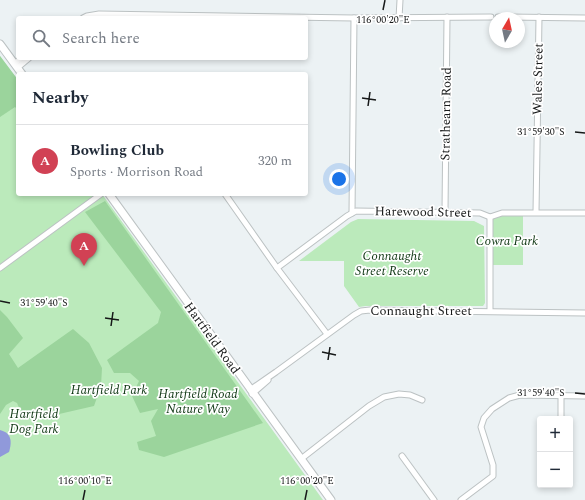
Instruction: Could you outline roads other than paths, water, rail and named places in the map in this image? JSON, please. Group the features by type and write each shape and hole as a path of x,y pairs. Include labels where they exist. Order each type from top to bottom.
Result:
{"street":[{"path":"399,18 400,0"},
{"path":"87,16 99,14 226,16"},
{"path":"308,17 489,17"},
{"name":"Strathearn Road","path":"445,211 447,17"},
{"path":"525,17 585,18"},
{"name":"Wales Street","path":"536,212 539,17"},
{"path":"277,268 352,212 354,18"},
{"path":"0,44 18,68 27,60"},
{"path":"0,268 97,196"},
{"name":"Hartfield Road","path":"110,196 330,500"},
{"path":"226,196 277,268 327,334"},
{"name":"Harewood Street","path":"352,212 445,211 480,213 490,217 502,213 585,213"},
{"path":"490,217 490,311"},
{"name":"Connaught Street","path":"251,392 327,334 354,315 366,311 585,313"},
{"path":"301,459 384,397 399,394 410,395 422,400"},
{"path":"461,500 494,476 493,465 481,427 484,418 492,409 509,398 520,395 585,396"},
{"path":"561,395 561,416"},
{"path":"402,456 434,500"}],"water":[{"path":"0,430 7,433 11,441 11,445 9,452 0,457"}],"place":[{"name":"Bowling Club","path":"84,266"}],"park label":[{"name":"Cowra Park","path":"507,241"},
{"name":"Connaught Street Reserve","path":"392,264"},
{"name":"Hartfield Park","path":"109,390"},
{"name":"Hartfield Road Nature Way","path":"198,402"},
{"name":"Hartfield Dog Park","path":"34,422"}]}
